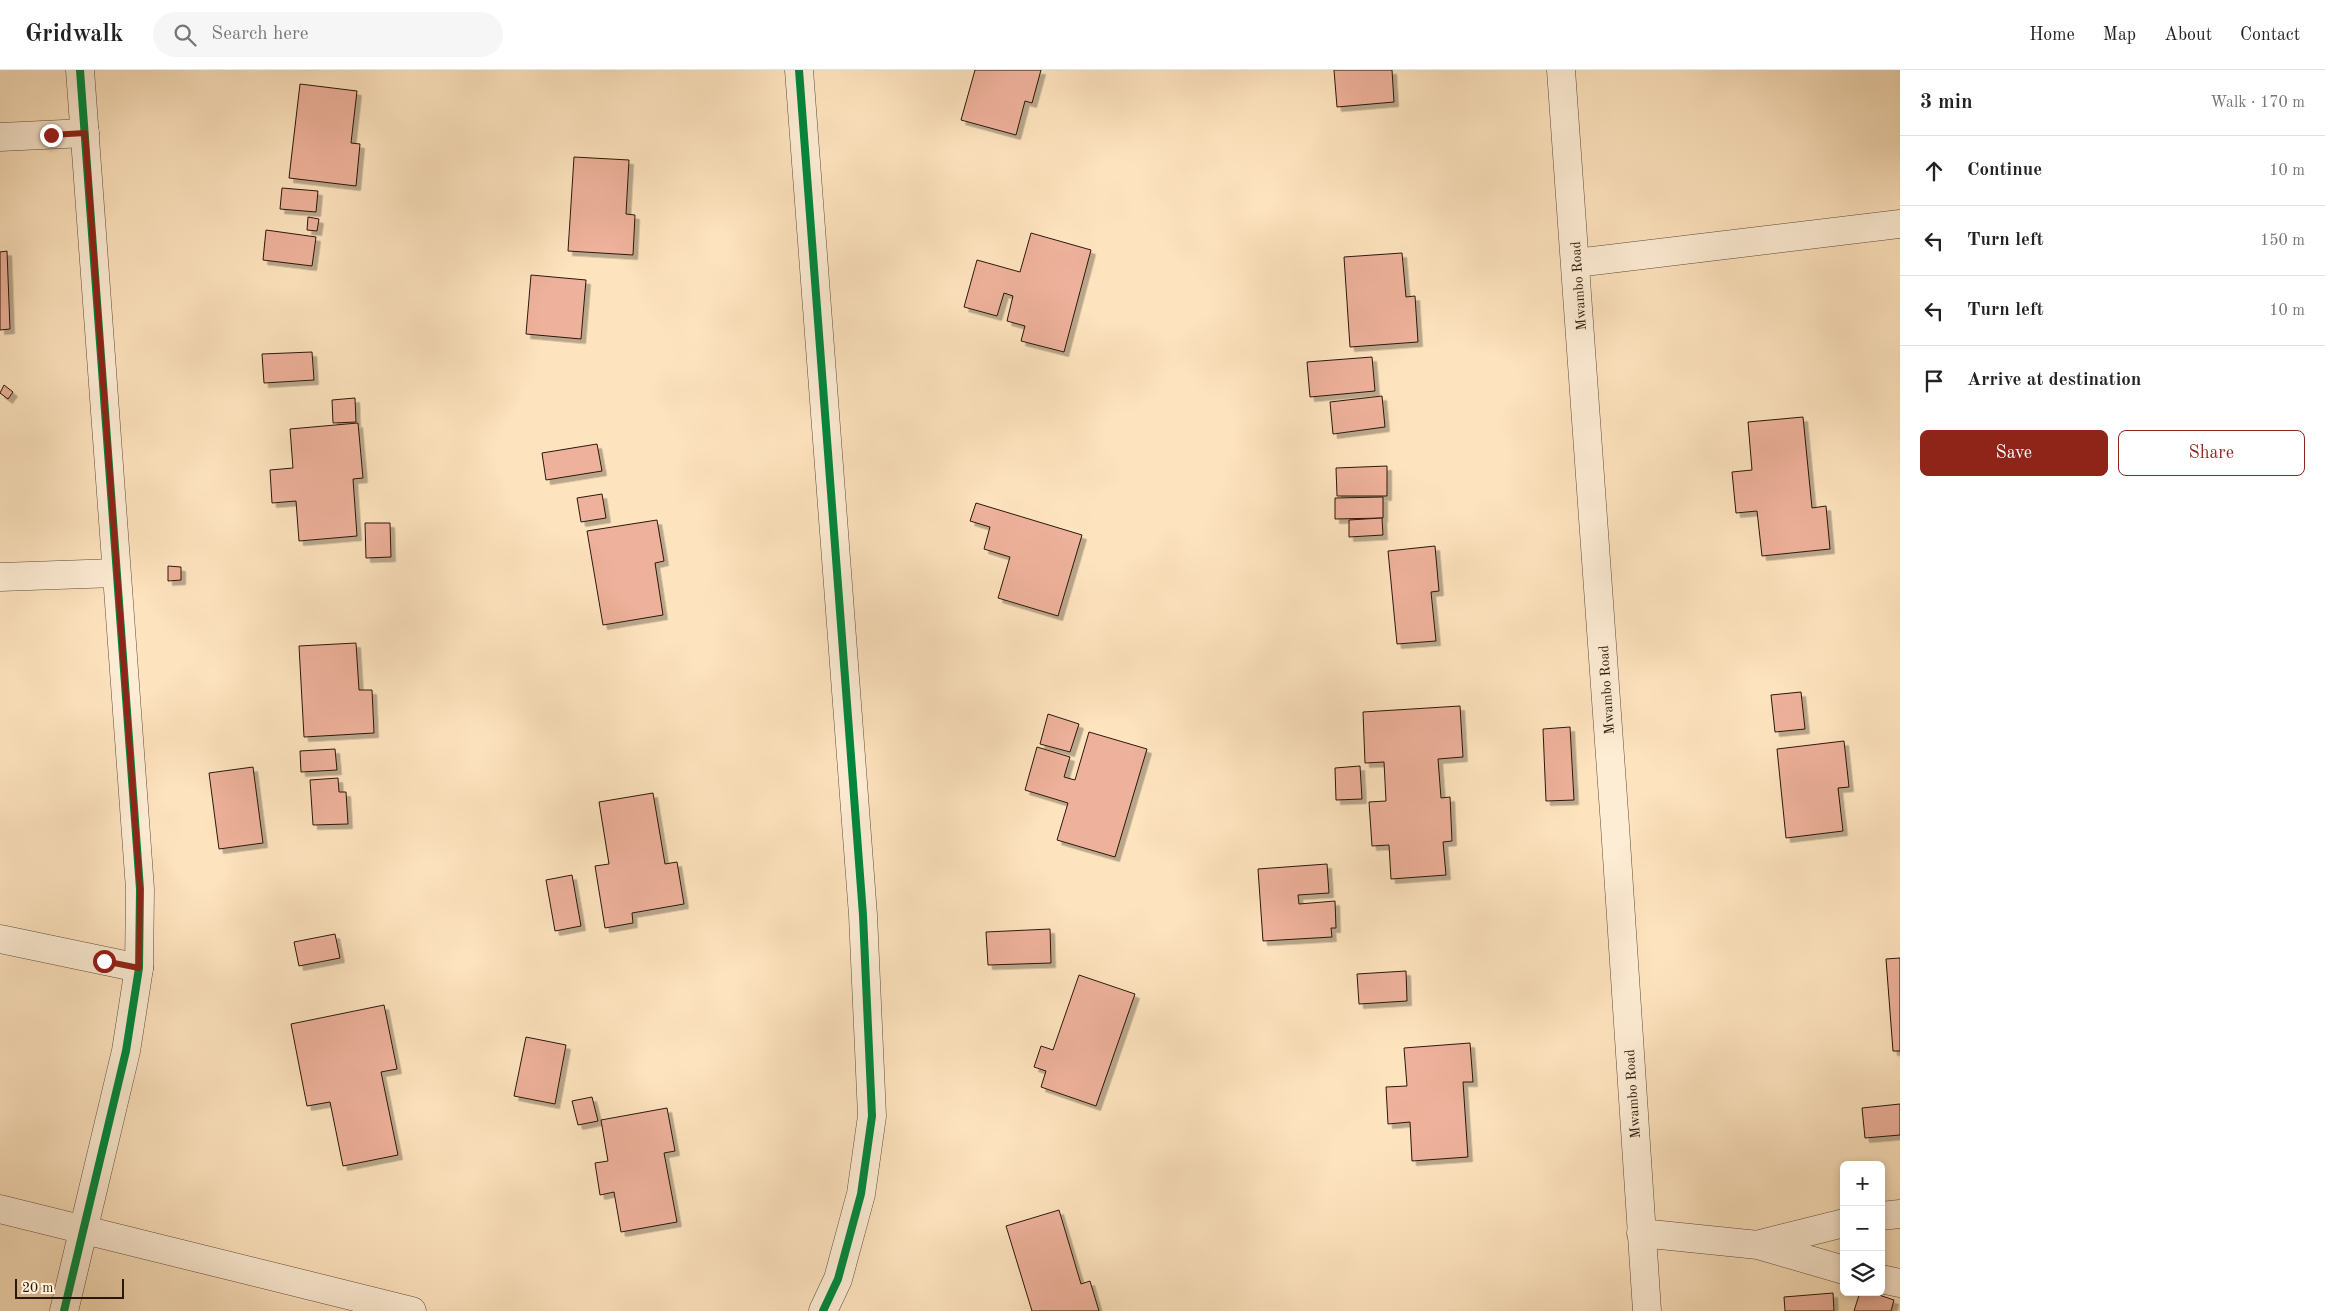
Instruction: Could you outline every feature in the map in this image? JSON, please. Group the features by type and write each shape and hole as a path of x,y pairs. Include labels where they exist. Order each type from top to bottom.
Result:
{"street":[{"path":"64,1311 126,1050 139,968 140,889 80,70"},
{"path":"799,70 863,916 872,1116 861,1194 838,1279 823,1311"},
{"name":"Mwambo Road","path":"1560,70 1576,263 1616,826 1647,1311"},
{"path":"0,137 85,133"},
{"path":"1576,263 1900,224"},
{"path":"0,577 116,572"},
{"path":"0,939 139,968"},
{"path":"0,1209 412,1311"},
{"path":"1885,1216 1900,1214"},
{"path":"1758,1245 1840,1224"},
{"path":"1641,1233 1758,1245 1840,1269"},
{"path":"1885,1280 1900,1282"}],"building":[{"path":"975,70 1041,70 1032,103 1025,101 1016,135 961,120"},
{"path":"1334,70 1392,70 1394,102 1337,107"},
{"path":"300,84 357,91 351,143 360,144 356,186 289,178"},
{"path":"574,157 629,160 626,214 635,215 633,255 568,251"},
{"path":"282,188 318,191 316,212 280,209"},
{"path":"308,217 319,219 317,231 307,230"},
{"path":"266,230 316,237 312,266 263,260"},
{"path":"1031,233 1091,250 1064,352 1021,341 1025,326 1007,321 1013,296 1004,293 997,316 964,307 977,260 1020,272"},
{"path":"7,251 10,329 0,330 0,252"},
{"path":"1402,253 1406,297 1415,296 1418,342 1350,347 1344,257"},
{"path":"531,275 586,280 581,339 526,334"},
{"path":"312,352 314,380 264,383 262,354"},
{"path":"1372,357 1375,391 1310,397 1307,362"},
{"path":"4,385 13,392 8,399 0,393"},
{"path":"1382,396 1385,427 1333,434 1330,402"},
{"path":"355,398 356,422 333,423 332,400"},
{"path":"1803,417 1812,508 1826,506 1830,549 1762,556 1757,511 1736,513 1732,472 1752,470 1748,422"},
{"path":"358,423 363,478 353,479 357,536 299,541 296,501 272,503 270,470 293,468 290,429"},
{"path":"597,444 602,471 546,480 542,453"},
{"path":"1387,466 1387,496 1337,496 1336,468"},
{"path":"602,494 606,518 581,522 577,498"},
{"path":"1383,497 1383,518 1335,519 1335,498"},
{"path":"976,503 1082,535 1058,616 998,598 1010,557 984,549 990,527 970,521"},
{"path":"1382,518 1383,535 1349,537 1349,520"},
{"path":"657,520 664,561 655,563 663,615 603,625 587,531"},
{"path":"365,523 390,523 391,557 366,558"},
{"path":"1435,546 1439,591 1431,592 1436,641 1397,644 1388,551"},
{"path":"168,566 181,567 181,580 168,581"},
{"path":"356,643 359,690 372,690 374,733 304,737 299,646"},
{"path":"1801,692 1805,729 1775,732 1771,695"},
{"path":"1460,706 1463,757 1438,759 1441,798 1450,797 1452,841 1443,842 1446,875 1391,879 1389,845 1372,846 1369,802 1386,801 1384,762 1365,763 1363,712"},
{"path":"1048,714 1079,724 1070,752 1040,744"},
{"path":"1570,727 1574,800 1546,801 1543,729"},
{"path":"1089,732 1147,749 1115,857 1057,840 1068,803 1025,790 1037,747 1070,757 1064,777 1075,780"},
{"path":"1844,741 1849,787 1838,788 1843,831 1786,838 1777,749"},
{"path":"335,749 337,770 301,772 300,751"},
{"path":"1360,766 1362,799 1336,800 1335,768"},
{"path":"253,767 263,843 219,849 209,773"},
{"path":"338,778 339,792 346,792 348,824 313,825 310,780"},
{"path":"653,793 665,864 677,862 684,904 632,913 633,923 605,928 595,866 609,864 599,802"},
{"path":"1327,864 1329,893 1298,895 1299,904 1335,901 1336,928 1331,928 1332,937 1263,941 1258,869"},
{"path":"572,875 581,926 555,931 546,880"},
{"path":"1050,929 1051,963 988,965 986,932"},
{"path":"335,934 340,958 299,966 294,942"},
{"path":"1900,958 1900,1051 1893,1051 1886,959"},
{"path":"1406,971 1407,1001 1359,1004 1357,974"},
{"path":"1079,975 1135,994 1096,1106 1041,1087 1046,1071 1034,1067 1041,1046 1053,1050"},
{"path":"384,1005 397,1069 381,1072 398,1155 343,1166 330,1102 307,1106 291,1024"},
{"path":"526,1037 566,1045 555,1104 514,1096"},
{"path":"1470,1043 1473,1082 1463,1082 1468,1157 1412,1161 1410,1122 1388,1124 1386,1087 1407,1086 1404,1048"},
{"path":"592,1097 598,1121 578,1125 572,1101"},
{"path":"1900,1104 1900,1135 1865,1138 1862,1108"},
{"path":"667,1108 675,1151 664,1153 677,1222 621,1232 614,1192 600,1195 595,1163 608,1161 601,1120"},
{"path":"1059,1210 1081,1284 1090,1281 1099,1311 1032,1311 1006,1226"},
{"path":"1833,1293 1834,1311 1785,1311 1784,1297"},
{"path":"1859,1296 1882,1296 1894,1300 1891,1311 1854,1311"}],"cycle path":[{"path":"64,1311 126,1051 139,968 140,889 80,70"},
{"path":"799,70 863,915 872,1116 861,1194 838,1279 823,1311"}],"route":[{"path":"51,135 85,133 140,889 139,968 104,961"}]}
